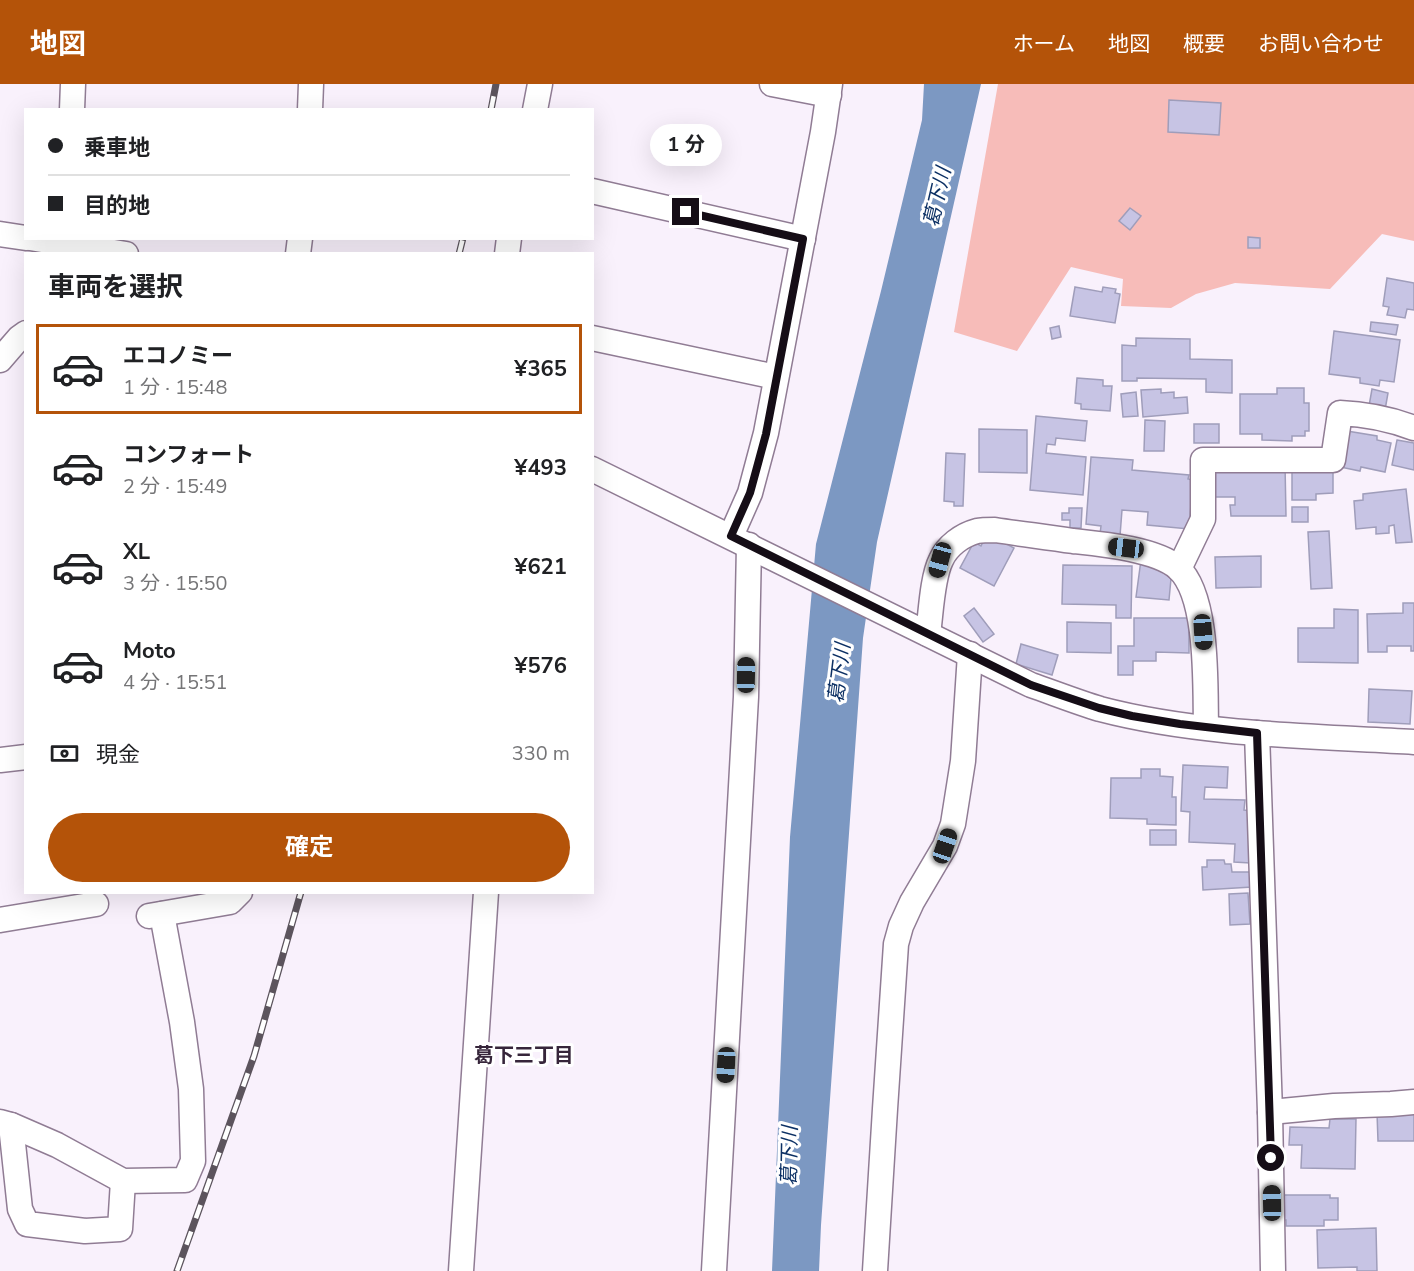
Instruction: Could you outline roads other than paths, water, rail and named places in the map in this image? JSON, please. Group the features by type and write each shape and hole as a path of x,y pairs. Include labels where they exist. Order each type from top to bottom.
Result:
{"street":[{"path":"72,108 73,84"},
{"path":"310,108 311,84"},
{"path":"535,108 540,84"},
{"path":"714,1271 745,709 740,541 766,434 830,90 772,84"},
{"path":"594,191 803,239"},
{"path":"0,234 24,238"},
{"path":"68,241 117,252"},
{"path":"0,360 24,334"},
{"path":"594,338 776,377"},
{"path":"1179,569 1203,519 1203,460 1333,460 1340,412 1365,414 1414,428"},
{"path":"594,470 1031,685 1099,708 1132,716 1206,728 1414,742"},
{"path":"928,634 940,560 950,547 965,536 978,531 995,530 1126,548 1165,560 1179,569 1187,580 1196,601 1203,632 1206,728"},
{"path":"876,1271 896,944 912,902 945,846 953,824 963,761 970,654"},
{"path":"1257,733 1273,1271"},
{"path":"0,760 24,757"},
{"path":"6,1123 57,1145 123,1181 185,1180 194,1161 191,1089 182,1022 155,915 230,902 238,894"},
{"path":"461,1271 486,894"},
{"path":"0,920 96,904"},
{"path":"1270,1112 1414,1102"},
{"path":"6,1123 20,1209 27,1224 85,1231 120,1229 123,1181"}],"water":[{"name":"葛下川","path":"924,84 981,84 877,542 863,638 819,1271 772,1271 790,837 816,544 922,120"}],"railway":[{"path":"491,108 496,84"},
{"path":"460,252 462,240"},
{"path":"177,1271 254,1056 300,894"}],"district":[{"name":"葛下三丁目","path":"524,1055"}]}
